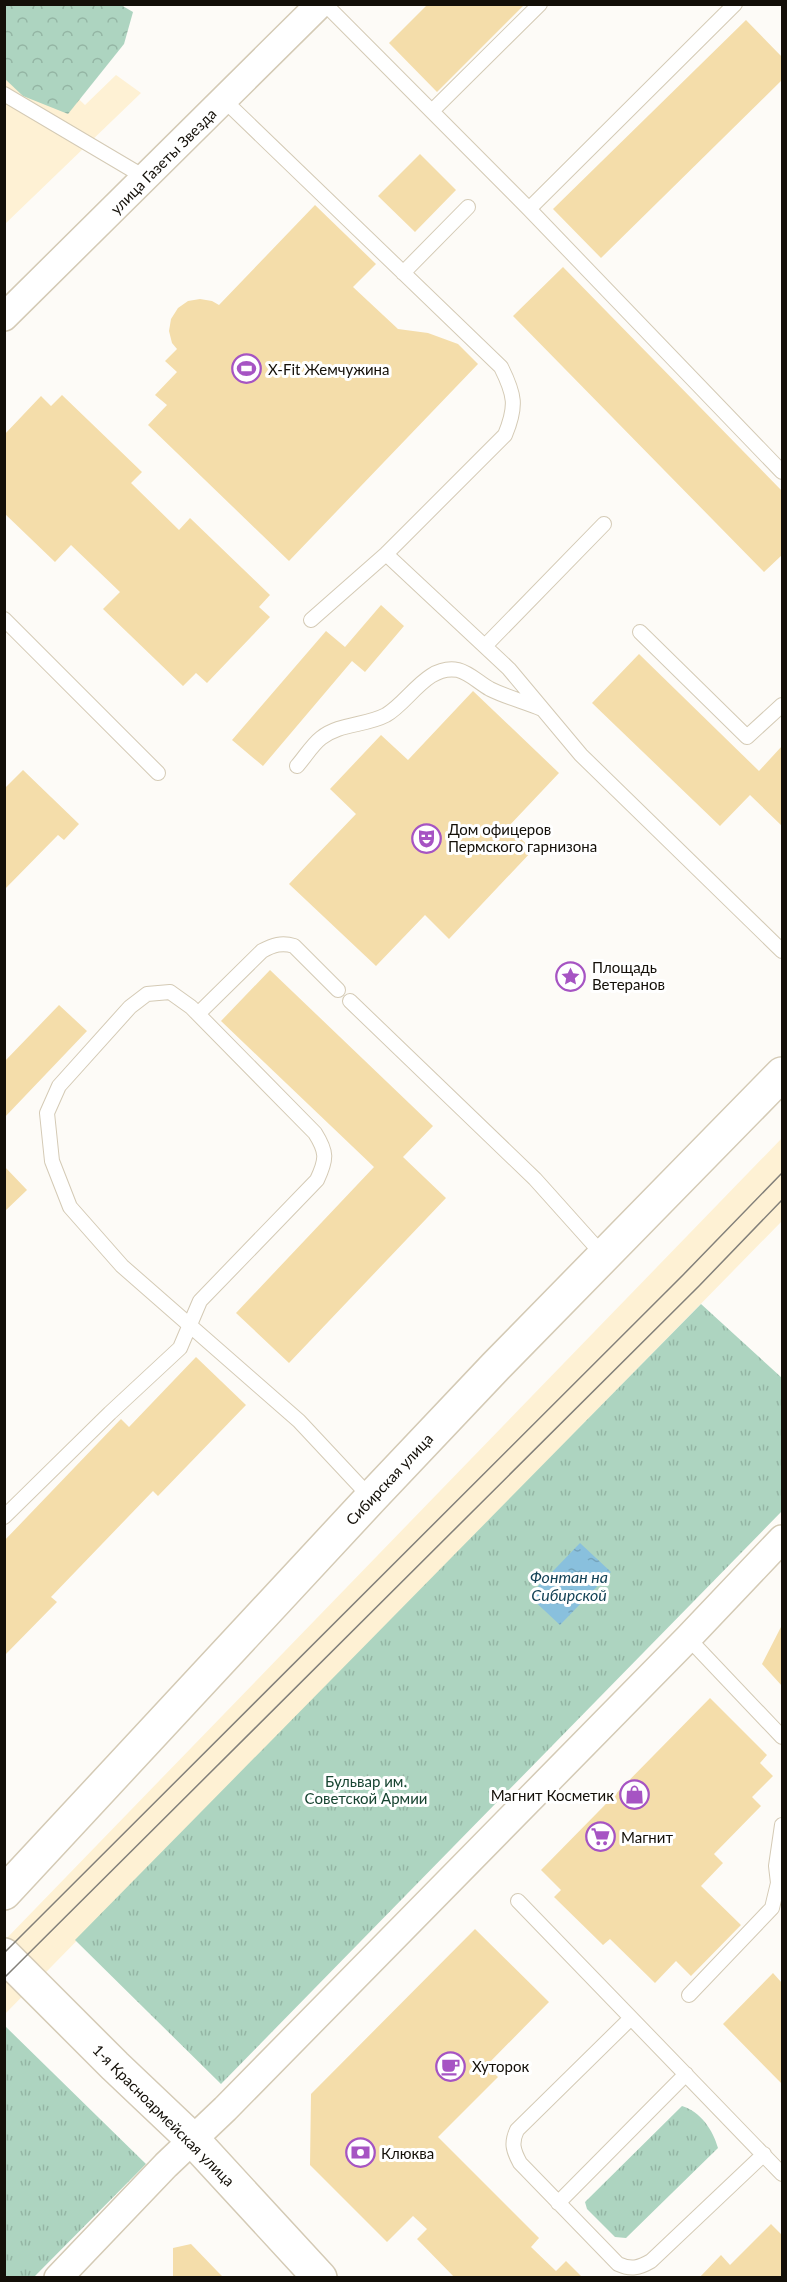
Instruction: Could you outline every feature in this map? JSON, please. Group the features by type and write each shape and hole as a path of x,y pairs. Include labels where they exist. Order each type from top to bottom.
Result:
{"main road":[{"name":"Сибирская улица","path":"4,1893 371,1498 783,1074"},
{"name":"1-я Красноармейская улица","path":"4,1955 193,2140 320,2277"}],"street":[{"name":"улица Газеты Звезда","path":"4,317 320,4"},
{"path":"58,2277 234,2101 783,1539"}],"lane":[{"path":"325,4 529,209 783,472"},
{"path":"432,111 540,4"},
{"path":"529,209 735,4"},
{"path":"4,94 146,177"},
{"path":"224,100 501,367 512,389 513,416 505,435 386,554 311,620"},
{"path":"403,273 468,207"},
{"path":"485,646 604,524"},
{"path":"386,554 509,669 581,755 783,951"},
{"path":"4,619 158,773"},
{"path":"640,632 747,737 783,705"},
{"path":"297,766 320,738 340,727 368,723 387,714 428,677 442,671 457,670 470,675 490,689 543,710"},
{"path":"198,1014 262,951 285,943 294,946 338,990"},
{"path":"4,1516 180,1348 190,1326 200,1301 317,1180 325,1164 324,1148 315,1132 198,1014 170,992 147,994 130,1007 59,1086 47,1113 52,1161 70,1207 122,1266 190,1326 299,1421 371,1498"},
{"path":"350,1001 535,1179 604,1256"},
{"path":"688,1638 783,1737"},
{"path":"689,1995 772,1908 778,1883 776,1866 783,1825"},
{"path":"518,1901 783,2174"},
{"path":"631,2018 517,2130 512,2140 513,2151 519,2163 558,2203 618,2264 628,2268 640,2267 651,2261 764,2154"},
{"path":"558,2203 686,2074"}],"shaded area":[{"path":"4,29 85,105 116,75 141,93 5,224"},
{"path":"782,1138 782,1221 5,2014 4,1941"}],"green space":[{"path":"4,5 121,5 133,12 124,44 68,114 23,96 5,79"},
{"name":"Бульвар им. Советской Армии","path":"701,1304 782,1378 782,1511 221,2084 75,1940"},
{"path":"4,2025 146,2164 34,2277 5,2277"},
{"path":"682,2106 705,2122 718,2148 626,2238 615,2237 587,2209 585,2202"}],"water":[{"name":"Фонтан на Сибирской","path":"580,1543 611,1572 560,1625 529,1596"}],"building":[{"path":"428,4 525,4 437,92 389,43"},
{"path":"746,20 782,57 782,80 601,258 553,209"},
{"path":"420,154 456,190 415,232 378,196"},
{"path":"315,205 376,264 353,287 398,329 428,333 458,344 478,364 289,561 148,425 167,405 155,395 177,372 165,361 177,349 172,343 169,331 171,319 178,308 188,301 200,299 219,305"},
{"path":"563,267 782,491 782,555 764,572 513,316"},
{"path":"62,395 142,472 131,483 179,530 190,518 270,595 259,607 270,617 207,683 196,673 183,686 103,609 120,592 71,545 55,562 4,513 4,435 41,396 51,406"},
{"path":"381,605 404,626 365,672 352,661 263,766 232,740 326,631 345,647"},
{"path":"639,654 759,771 782,746 782,826 750,795 720,826 592,703"},
{"name":"Дом офицеров Пермского гарнизона","path":"473,691 559,773 508,827 533,850 449,939 425,915 376,966 289,884 356,814 330,789 381,735 408,760"},
{"path":"23,770 79,824 64,840 58,835 4,890 4,789"},
{"path":"270,970 433,1126 403,1157 446,1198 289,1363 236,1313 374,1167 221,1021"},
{"path":"59,1005 87,1031 4,1118 4,1062"},
{"path":"4,1166 27,1190 4,1212"},
{"path":"196,1357 246,1405 158,1496 153,1491 51,1597 57,1602 4,1656 4,1541 121,1419 129,1427"},
{"path":"782,1625 782,1686 762,1664"},
{"path":"710,1698 767,1755 760,1763 773,1776 752,1797 761,1806 714,1854 723,1863 701,1886 741,1925 691,1976 676,1961 655,1983 610,1939 603,1945 554,1897 561,1890 541,1870"},
{"path":"475,1929 549,2002 486,2066 498,2077 438,2137 539,2238 531,2247 556,2271 566,2261 583,2278 455,2278 417,2239 427,2229 413,2216 387,2242 310,2165 311,2094"},
{"path":"773,1973 782,1983 782,2084 723,2024"},
{"path":"771,2224 782,2235 782,2278 699,2278 721,2255 730,2265"},
{"path":"191,2244 224,2278 173,2278 173,2248"}],"tram line":[{"path":"4,1953 683,1275 782,1173"},
{"path":"4,1978 699,1286 782,1200"}],"place":[{"name":"X-Fit Жемчужина","path":"247,369"},
{"name":"Дом офицеров Пермского гарнизона","path":"427,838"},
{"name":"Площадь Ветеранов","path":"571,976"},
{"name":"Магнит Косметик","path":"635,1795"},
{"name":"Магнит","path":"600,1837"},
{"name":"Хуторок","path":"451,2066"},
{"name":"Клюква","path":"360,2153"}]}
